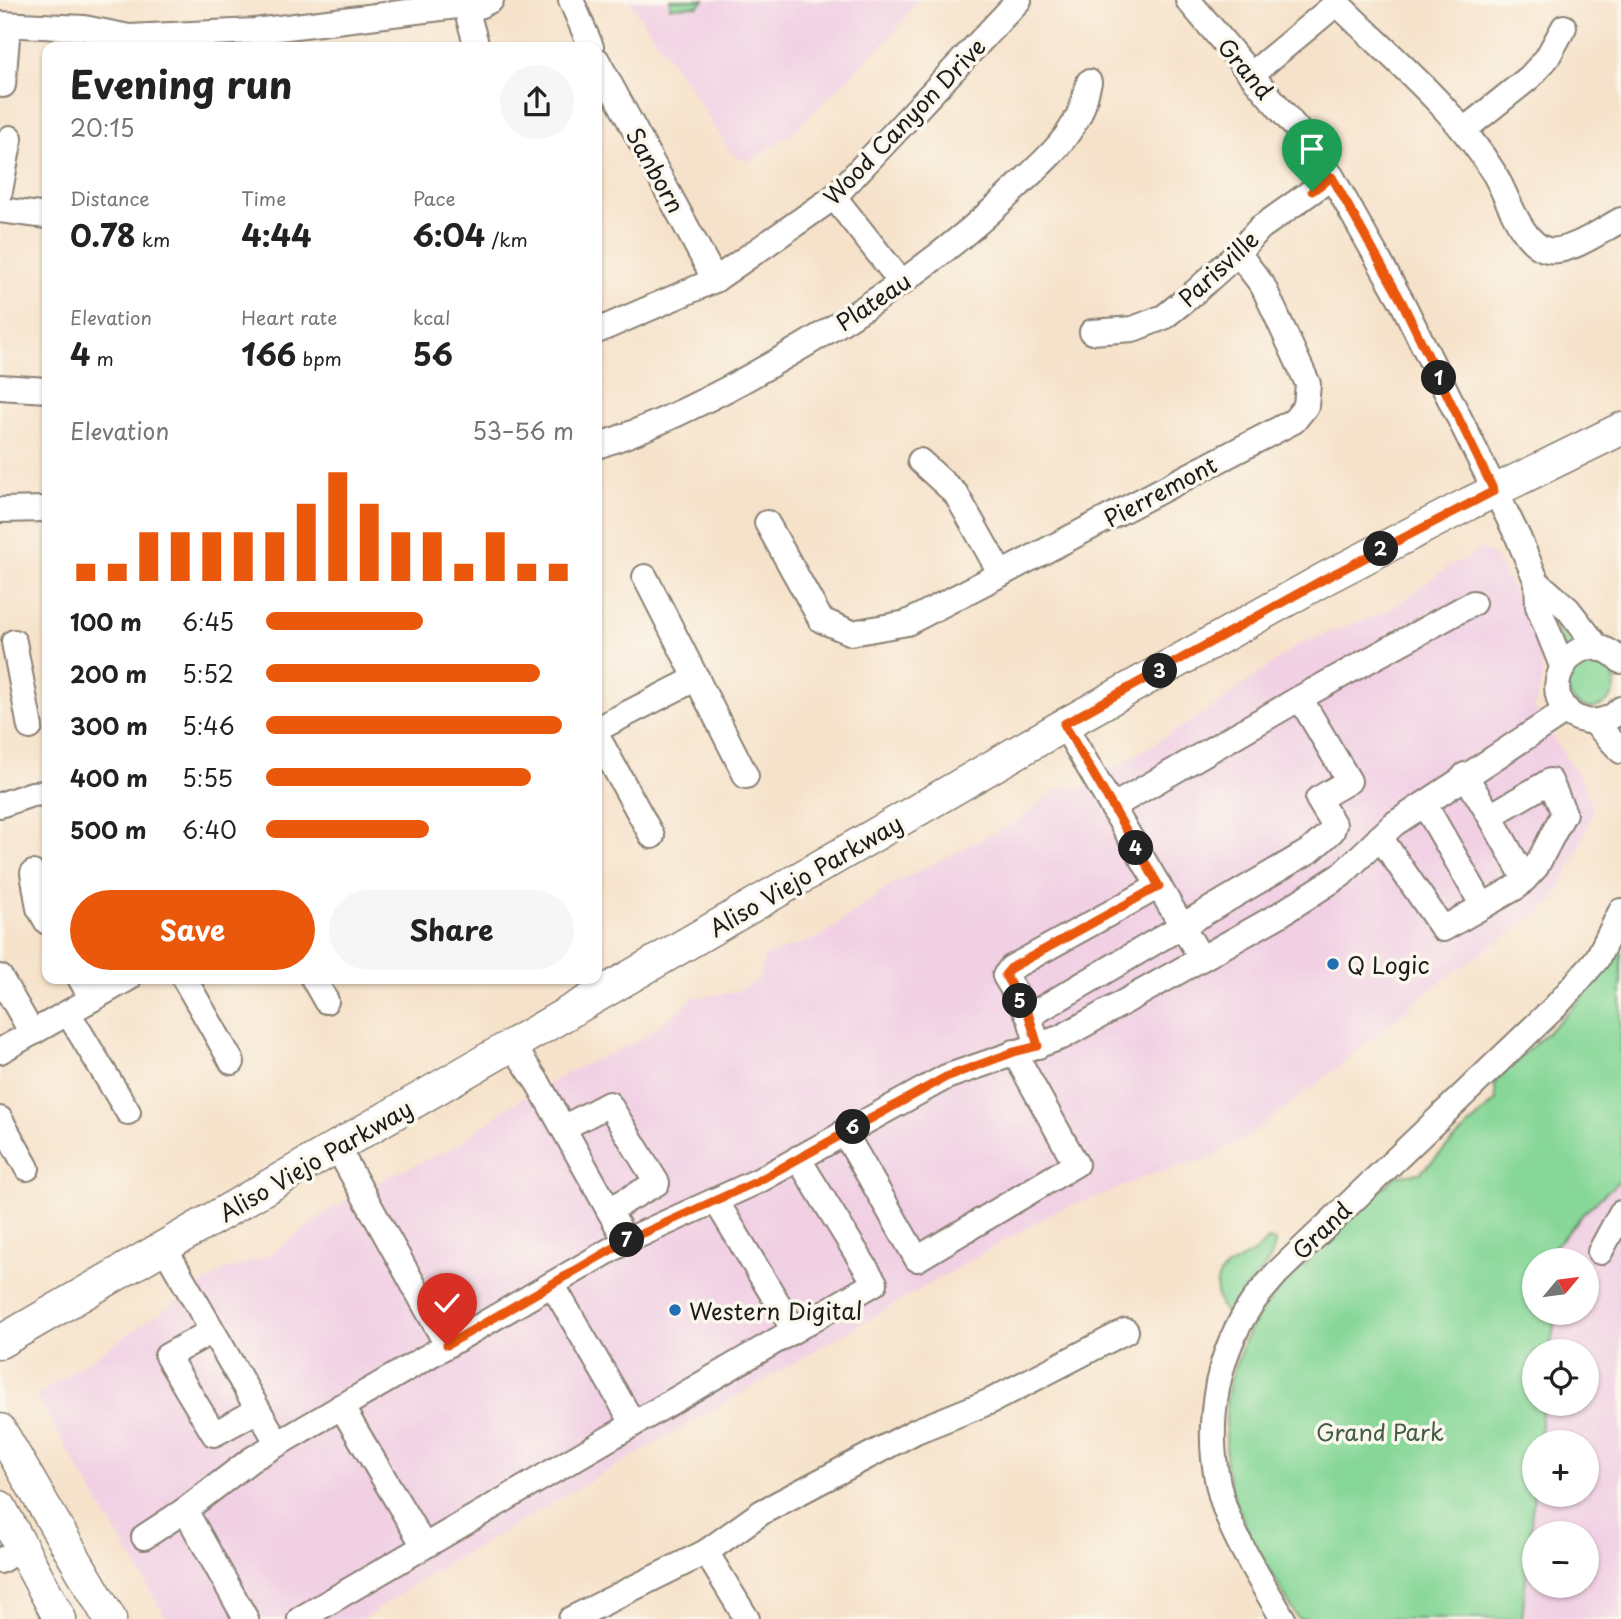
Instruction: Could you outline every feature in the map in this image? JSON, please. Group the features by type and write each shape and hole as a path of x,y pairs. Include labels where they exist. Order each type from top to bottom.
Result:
{"main road":[{"name":"Aliso Viejo Parkway","path":"0,1342 1064,724 1326,578 1621,429"},
{"path":"0,1430 110,1619"},
{"path":"0,1507 11,1554 60,1619"}],"street":[{"path":"4,85 4,25 84,28 129,42 246,39 466,3 479,6 491,0"},
{"path":"570,0 589,42"},
{"name":"Wood Canyon Drive","path":"602,329 715,280 834,197 1019,0"},
{"name":"Grand","path":"1188,0 1303,136 1332,177 1402,302 1518,537 1537,582 1538,606 1562,666"},
{"path":"1252,74 1336,1 1404,66 1464,130 1495,174 1526,236 1546,250 1565,249 1621,220"},
{"path":"466,3 476,42"},
{"path":"1464,130 1530,77 1547,58 1564,27"},
{"name":"Sanborn","path":"602,69 715,280"},
{"name":"Plateau","path":"602,444 724,392 819,337 902,283 984,220 1055,149 1078,117 1089,82"},
{"path":"0,191 10,138"},
{"name":"Parisville","path":"1092,332 1133,329 1164,317 1238,253 1261,228 1332,177"},
{"path":"834,197 902,283"},
{"path":"0,210 42,215"},
{"name":"Pierremont","path":"767,523 821,620 852,634 907,623 1294,421 1306,406 1308,384 1264,286 1238,253"},
{"path":"0,387 42,390"},
{"path":"920,461 956,494 1001,575"},
{"path":"0,510 42,509"},
{"path":"645,577 746,776"},
{"name":"Grand","path":"1537,582 1568,609 1599,649"},
{"path":"1112,807 1300,698 1473,603"},
{"path":"14,642 10,677 30,727"},
{"path":"1620,713 1594,722 1584,721 1566,710 1557,689 1557,677 1562,666 1578,652 1599,649 1610,652 1621,662"},
{"path":"602,726 697,678"},
{"path":"1029,1016 1311,850 1332,831 1334,825 1318,799 1349,781 1300,698"},
{"path":"144,1537 185,1510 252,1459 626,1241 758,1181 946,1077 1062,1037 1279,915 1341,875 1394,824 1566,710"},
{"path":"1594,722 1621,751"},
{"path":"1064,724 1201,958"},
{"path":"602,745 652,836"},
{"path":"1465,775 1525,879"},
{"path":"1380,838 1443,929 1518,886 1536,867 1564,813 1550,781 1490,816"},
{"path":"0,805 42,793"},
{"path":"1425,805 1483,906"},
{"path":"33,873 42,913"},
{"path":"844,1132 917,1259 1076,1164 1026,1049 1029,1016 1005,975 1011,968 1159,886"},
{"name":"Grand","path":"1283,1619 1233,1530 1220,1493 1212,1449 1213,1412 1219,1377 1236,1332 1252,1304 1276,1274 1556,1006 1597,959 1621,911"},
{"path":"0,977 32,1033"},
{"path":"0,1051 68,1013 86,989 106,984"},
{"path":"187,984 232,1062"},
{"path":"316,984 326,1002"},
{"path":"68,1013 128,1112"},
{"path":"513,1046 538,1083 626,1241"},
{"path":"563,1128 609,1104 657,1183 609,1210"},
{"path":"0,1119 27,1168"},
{"path":"337,1147 447,1345"},
{"path":"300,1619 875,1283 798,1158"},
{"path":"716,1201 794,1330"},
{"path":"1601,1252 1621,1213"},
{"path":"164,1247 278,1444"},
{"path":"552,1284 633,1423"},
{"path":"212,1331 167,1356 214,1434 258,1410"},
{"path":"571,1619 706,1552 774,1506 916,1431 991,1401 1126,1331"},
{"path":"341,1406 424,1546"},
{"path":"185,1510 246,1619"},
{"path":"706,1552 747,1619"}],"shaded area":[{"path":"628,0 918,0 893,34 792,133 751,161 740,159 729,151 693,92"},
{"path":"1480,549 1494,555 1526,615 1540,649 1543,678 1534,708 1586,788 1593,811 1576,856 1552,904 1434,986 1340,1066 1247,1137 1205,1160 1148,1175 1104,1195 1055,1211 442,1567 362,1619 167,1619 36,1396 223,1271 269,1256 330,1210 388,1177 459,1145 513,1103 571,1071 641,1040 695,997 735,992 759,979 765,956 819,938 893,884 1016,822 1061,786 1080,789 1208,711 1299,644 1391,610 1453,563 1467,559"},
{"path":"1621,1179 1621,1619 1522,1619 1524,1598 1599,1598 1599,1521 1531,1521 1533,1507 1599,1507 1599,1430 1540,1430 1542,1416 1599,1416 1599,1339 1552,1339 1554,1325 1600,1325 1600,1248 1553,1248 1585,1212"}],"green space":[{"path":"670,0 704,0 698,6 670,7"},
{"path":"1542,596 1581,639 1565,649"},
{"path":"1591,660 1608,667 1615,684 1608,701 1591,708 1574,701 1567,684 1574,667"},
{"name":"Grand Park","path":"1621,943 1621,1179 1585,1212 1553,1248 1522,1248 1522,1325 1554,1325 1552,1339 1522,1339 1522,1416 1542,1416 1540,1430 1522,1430 1522,1507 1533,1507 1531,1521 1522,1521 1522,1619 1298,1619 1250,1536 1233,1496 1226,1463 1226,1404 1230,1382 1244,1341 1260,1313 1281,1287 1356,1214 1397,1175 1420,1173 1496,1100 1495,1086 1498,1078 1581,998"},
{"path":"1268,1240 1275,1241 1269,1261 1230,1317 1218,1300 1218,1278 1226,1268 1253,1253"}],"place":[{"name":"Q Logic","path":"1333,964"},
{"name":"Western Digital","path":"675,1310"}],"route":[{"path":"447,1345 626,1241 758,1181 946,1077 989,1060 1038,1046 1029,1016 1005,975 1011,968 1159,886 1064,724 1326,578 1494,491 1402,302 1332,177 1312,191"}]}
